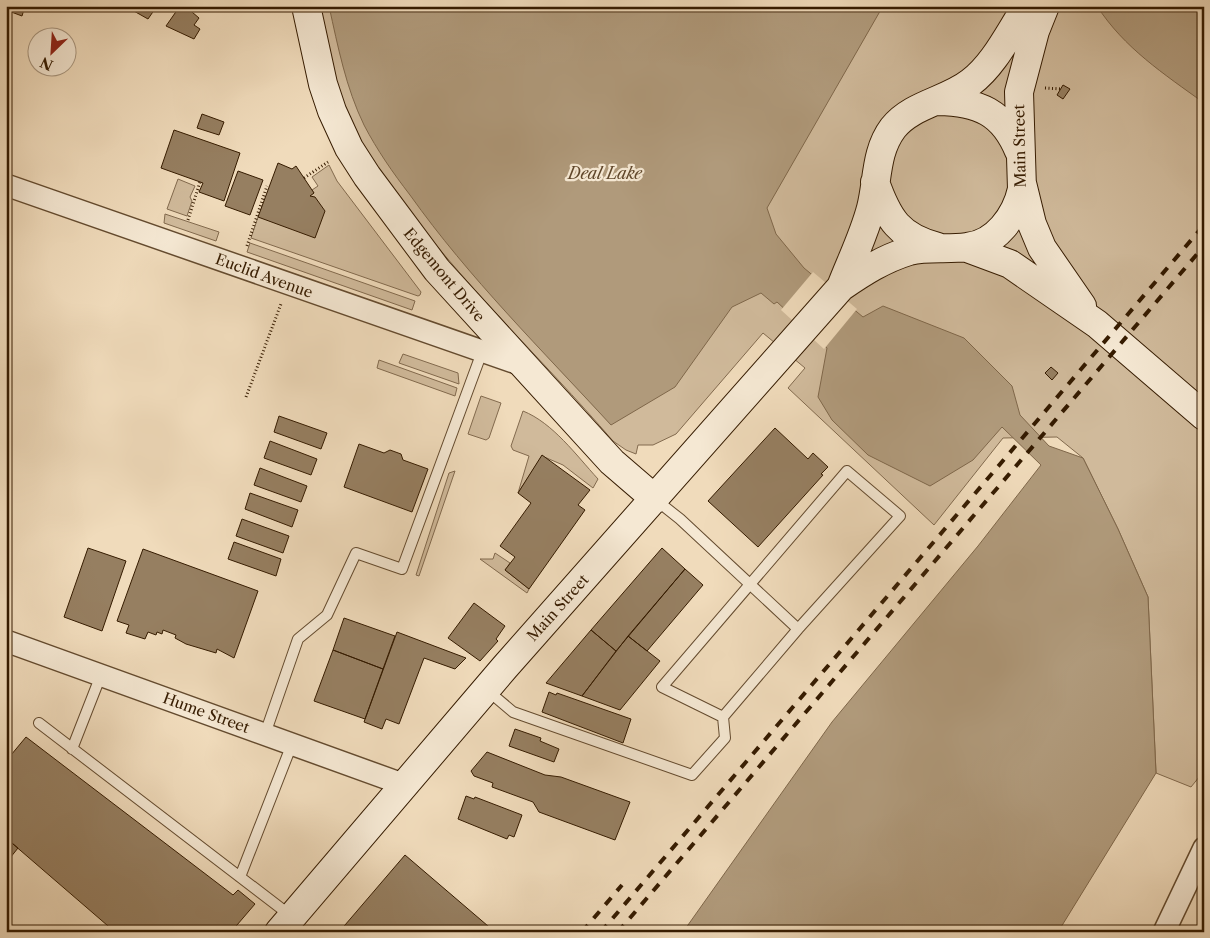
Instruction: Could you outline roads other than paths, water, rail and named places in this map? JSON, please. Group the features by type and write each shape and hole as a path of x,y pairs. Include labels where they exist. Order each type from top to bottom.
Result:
{"street":[{"name":"Edgemont Drive","path":"306,6 323,84 332,111 349,148 429,260 522,365 612,462 655,499"},
{"name":"Main Street","path":"841,287 868,219 883,147 893,128 911,112 958,92 973,81 1000,49 1027,6"},
{"name":"Main Street","path":"286,924 486,690 841,287 880,262 922,248 955,248 982,242 1001,230 1017,204 1022,170 1018,110 1020,81 1045,6"},
{"path":"938,100 973,104 996,116 1013,136 1022,170 1032,224 1042,248 1068,287 1097,324"},
{"path":"875,182 886,212 900,229 917,240 955,248 1010,264 1097,324 1204,416"},
{"name":"Euclid Avenue","path":"6,185 288,285 522,365"},
{"name":"Hume Street","path":"6,641 405,785"},
{"path":"1164,932 1204,848"}],"lane":[{"path":"265,734 298,639 327,615 356,553 402,569 482,352"},
{"path":"486,690 513,712 692,776 725,738 722,717 900,516 847,471 662,687 722,717"},
{"path":"655,499 798,629"},
{"path":"72,749 101,675"},
{"path":"39,723 240,877 286,924"},
{"path":"240,877 292,744"}],"water":[{"name":"Deal Lake","path":"329,6 883,6 767,208 776,234 804,268 863,317 883,306 964,338 1012,386 1020,415 1049,446 1083,458 1118,529 1148,597 1156,773 1058,932 683,932 832,722 978,546 1041,465 1002,427 973,460 930,486 868,455 832,420 818,397 827,348 777,302 774,304 761,293 732,307 675,387 611,425 481,284 433,226 397,178 364,125 352,97"},
{"path":"1097,6 1204,6 1204,103 1132,48 1119,35"}],"railway":[{"path":"601,932 1204,225"},
{"path":"618,932 1204,246"},
{"path":"582,932 622,885"}]}
